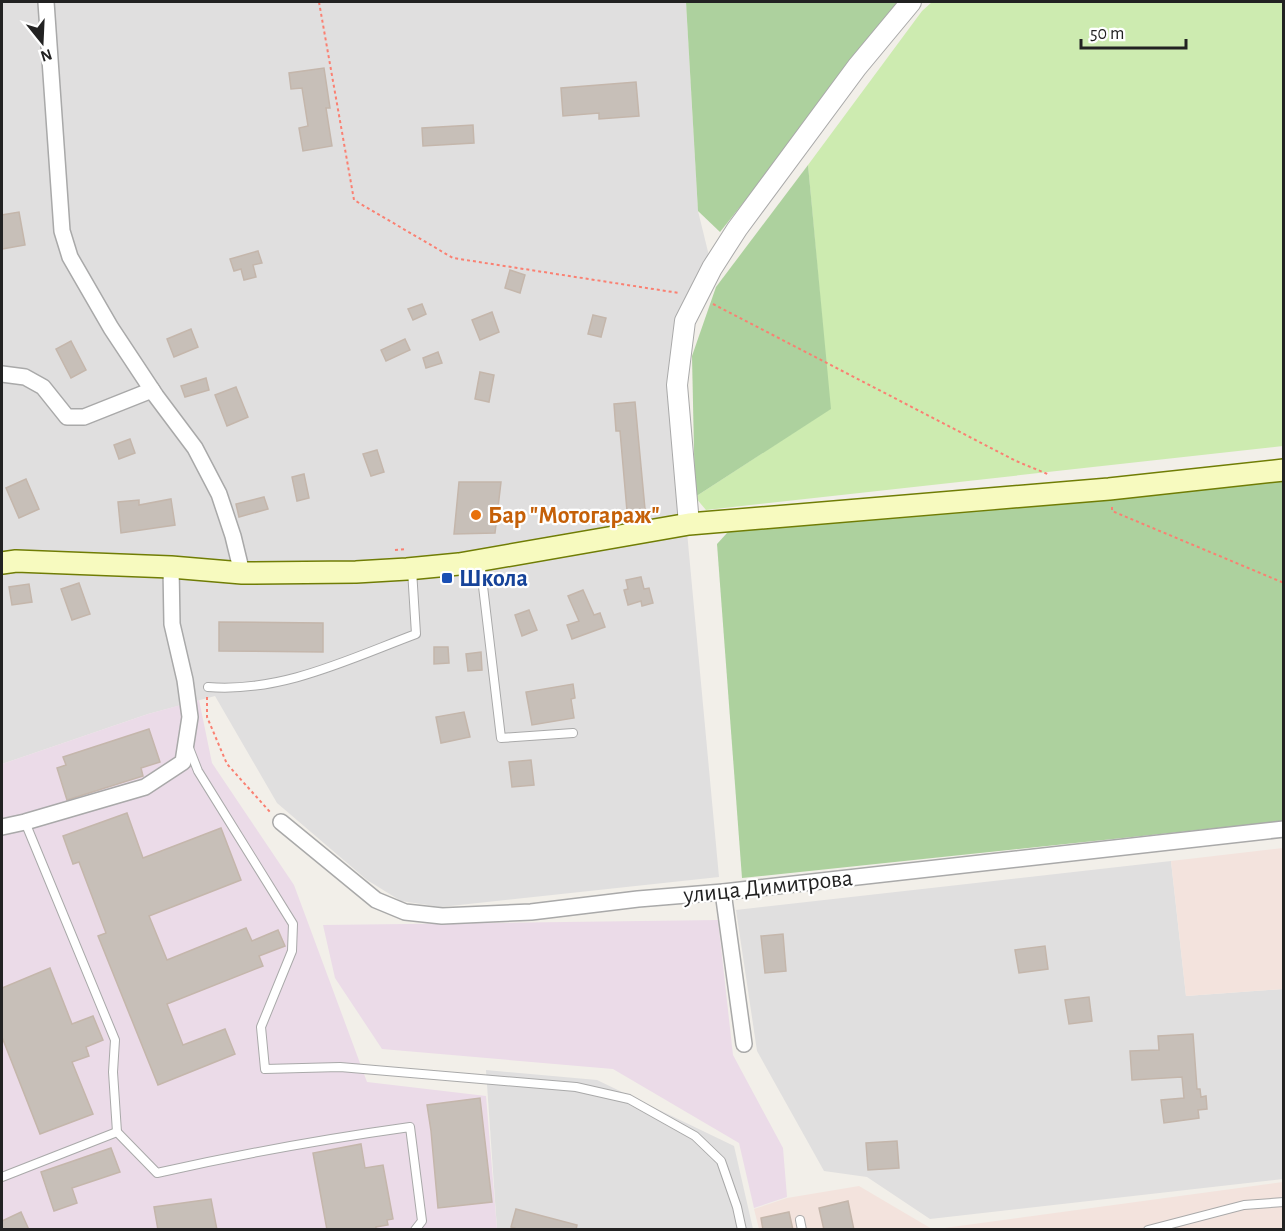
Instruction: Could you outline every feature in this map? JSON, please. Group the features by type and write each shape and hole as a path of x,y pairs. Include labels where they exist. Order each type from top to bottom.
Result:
{"main road":[{"path":"2,563 16,561 171,567 242,573 356,572 409,559 480,560 689,524 1109,489 1284,470"}],"street":[{"path":"46,2 62,231 70,257 111,328 152,390 195,448 219,495 242,573"},
{"path":"689,524 677,385 685,321 712,267 779,169 857,67 911,2"},
{"path":"2,374 25,377 43,387 67,417 84,417 152,390"},
{"path":"2,827 145,787 183,762 190,717 185,680 172,624 171,567"},
{"name":"улица Димитрова","path":"281,822 376,900 405,912 442,916 531,912 1284,829"},
{"path":"723,892 744,1044"}],"lane":[{"path":"208,687 227,689 269,685 316,671 416,634 409,559"},
{"path":"480,560 501,738 573,733"},
{"path":"187,744 198,771 293,924 292,951 261,1027 265,1069 340,1067 576,1087 629,1099 696,1136 721,1161 737,1207 742,1230"},
{"path":"26,822 115,1040 113,1072 117,1132 157,1173 314,1140 410,1127 422,1221 415,1230"},
{"path":"2,1177 117,1132"},
{"path":"1148,1230 1244,1205 1284,1202"},
{"path":"800,1220 802,1230"}],"path":[{"path":"319,2 354,200 453,258 697,296 1016,461 1054,477"},
{"path":"1109,489 1112,511 1284,583"},
{"path":"396,550 409,559"},
{"path":"208,687 207,717 227,764 281,822"}],"shaded area":[{"path":"2,2 686,2 698,211 712,268 685,321 687,532 719,877 441,907 401,901 367,880 277,803 215,696 148,714 2,764"},
{"path":"199,700 212,763 294,885 367,1082 486,1096 497,1229 2,1229 2,764 148,714"},
{"path":"1283,848 1283,989 1186,996 1171,861"},
{"path":"1171,861 1186,996 1283,989 1283,1179 930,1219 867,1177 824,1171 757,1051 736,910"},
{"path":"718,920 733,1055 783,1148 787,1197 754,1208 739,1143 613,1069 382,1049 335,978 323,925"},
{"path":"486,1070 597,1080 734,1146 753,1229 497,1229"},
{"path":"1283,1182 1283,1229 937,1229"},
{"path":"859,1186 932,1229 759,1229 754,1209 787,1198"}],"green space":[{"path":"686,2 903,2 720,232 698,211"},
{"path":"932,2 1283,2 1283,446 706,510 695,497 830,409 808,165 922,11"},
{"path":"808,165 831,409 695,497 692,356 716,287"},
{"path":"1283,480 1283,821 742,878 717,544 737,522"}],"building":[{"path":"324,68 330,108 326,108 332,146 303,151 299,128 308,126 302,88 291,89 289,73"},
{"path":"636,82 639,116 599,119 599,113 563,116 561,88"},
{"path":"473,125 474,143 423,146 422,128"},
{"path":"19,212 25,245 2,249 2,215"},
{"path":"258,251 262,263 253,265 256,277 244,280 241,269 234,271 230,259"},
{"path":"510,270 525,275 520,293 505,288"},
{"path":"422,304 426,314 413,320 408,309"},
{"path":"492,312 499,332 480,340 472,320"},
{"path":"593,315 606,318 601,337 588,334"},
{"path":"191,329 198,347 174,357 167,339"},
{"path":"405,339 410,350 386,361 381,350"},
{"path":"71,341 86,370 71,378 56,349"},
{"path":"438,352 442,363 426,368 423,358"},
{"path":"480,372 494,375 489,402 475,399"},
{"path":"206,378 209,390 185,397 181,386"},
{"path":"236,387 248,417 227,426 215,395"},
{"path":"635,402 645,509 627,511 620,431 616,431 614,404"},
{"path":"130,439 135,453 119,459 114,445"},
{"path":"377,450 384,472 371,476 363,454"},
{"path":"304,474 309,498 297,501 292,477"},
{"path":"26,479 39,509 19,518 6,488"},
{"name":"Бар \"Мотогараж\"","path":"459,482 501,482 495,533 454,534"},
{"path":"264,497 268,509 239,517 236,504"},
{"path":"171,499 175,525 121,533 118,502 139,500 139,505"},
{"path":"641,577 644,589 649,588 653,603 642,606 641,601 628,605 624,590 628,589 626,580"},
{"path":"79,583 90,614 72,620 61,589"},
{"path":"29,584 32,602 12,605 9,587"},
{"path":"583,590 594,615 600,613 605,627 572,639 567,625 579,621 568,596"},
{"path":"529,610 537,630 522,636 515,615"},
{"path":"219,622 323,623 323,652 219,651"},
{"path":"434,647 448,647 449,663 434,664"},
{"path":"481,652 482,670 468,671 466,654"},
{"path":"573,684 575,698 571,699 574,718 532,725 526,692"},
{"path":"464,712 470,737 441,743 436,717"},
{"path":"149,729 160,762 141,768 143,776 67,800 57,768 66,765 63,757"},
{"path":"531,760 534,785 512,787 509,762"},
{"path":"127,813 143,858 221,828 241,880 149,916 167,960 246,928 252,941 278,930 285,946 259,956 263,966 167,1004 183,1045 225,1029 235,1054 158,1085 98,936 106,933 79,862 73,864 63,836"},
{"path":"783,934 786,971 765,973 761,936"},
{"path":"1045,946 1048,969 1019,973 1015,950"},
{"path":"50,968 72,1024 93,1016 103,1040 86,1047 89,1056 72,1062 93,1114 40,1134 2,1037 2,988"},
{"path":"1089,997 1092,1021 1069,1024 1065,1000"},
{"path":"1193,1034 1197,1089 1200,1089 1201,1097 1206,1096 1207,1109 1198,1110 1199,1118 1164,1123 1161,1100 1184,1098 1182,1077 1132,1080 1130,1051 1159,1050 1158,1036"},
{"path":"480,1098 492,1202 438,1208 427,1105"},
{"path":"897,1141 899,1168 868,1170 866,1143"},
{"path":"361,1144 365,1168 383,1165 393,1219 387,1220 388,1225 376,1227 376,1230 327,1230 313,1153"},
{"path":"111,1148 120,1172 72,1188 77,1203 54,1211 41,1172"},
{"path":"211,1199 217,1230 158,1230 154,1207"},
{"path":"848,1201 854,1230 824,1230 819,1208"},
{"path":"516,1209 577,1225 576,1230 520,1230 511,1227"},
{"path":"21,1212 29,1230 2,1230 2,1221"},
{"path":"789,1212 793,1230 763,1230 761,1218"}],"place":[{"name":"Бар \"Мотогараж\"","path":"476,515"},
{"name":"Школа","path":"447,578"}]}
